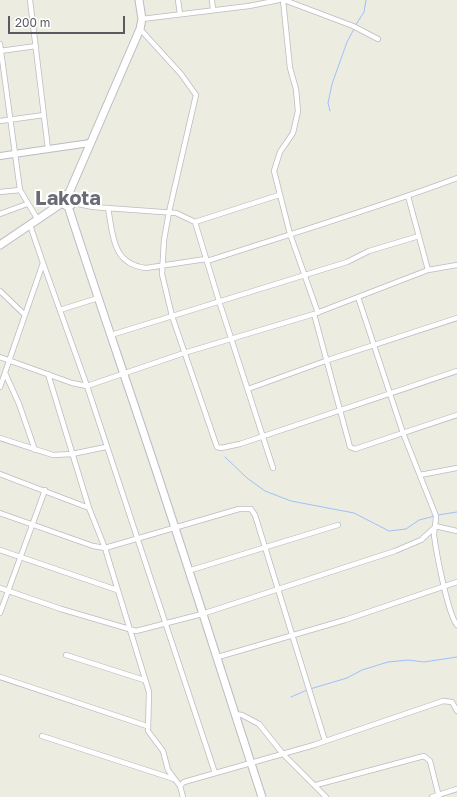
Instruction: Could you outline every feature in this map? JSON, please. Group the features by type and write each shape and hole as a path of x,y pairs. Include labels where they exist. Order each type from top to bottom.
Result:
{"main road":[{"path":"139,0 142,19 140,29 69,193 62,196 68,204 202,614 218,657 262,797"},
{"path":"0,245 38,220 68,204 73,196 69,193"}],"street":[{"path":"30,0 48,149"},
{"path":"178,0 180,14"},
{"path":"212,0 213,10"},
{"path":"248,0 248,6"},
{"path":"142,19 248,6 279,0"},
{"path":"378,39 353,26 283,0 290,68 296,89 298,111 293,132 276,163 274,171 279,195 316,314 348,444 352,448 457,415"},
{"path":"140,29 176,69 196,95 168,212 162,266 172,316 217,447 229,447 340,412 390,393 457,371"},
{"path":"0,44 2,85 10,119 20,190 27,204 38,220"},
{"path":"0,51 36,46"},
{"path":"0,121 44,115"},
{"path":"0,156 90,143"},
{"path":"108,208 116,249 120,255 138,267 146,268 206,260 338,220 457,178"},
{"path":"0,192 20,190"},
{"path":"195,222 279,195"},
{"path":"408,196 428,270"},
{"path":"0,214 27,204"},
{"path":"68,204 168,212 184,216 195,222 219,301 264,435 273,468"},
{"path":"30,225 87,386 214,773"},
{"path":"111,335 304,276 347,262 369,251 419,236"},
{"path":"0,387 43,263"},
{"path":"0,357 72,383 87,386 231,338 316,314 428,270 457,265"},
{"path":"0,291 24,315"},
{"path":"358,297 403,433 436,516 434,527 438,558 450,611 457,625"},
{"path":"60,310 98,298"},
{"path":"248,389 328,360 457,318"},
{"path":"5,373 19,404 35,450"},
{"path":"48,374 89,508 105,548 150,701 147,726 148,731 163,751 168,770 180,786 183,797"},
{"path":"0,438 53,455 72,454 106,447"},
{"path":"420,475 457,468"},
{"path":"0,474 89,508"},
{"path":"0,613 7,590 22,558 45,490"},
{"path":"0,513 93,546 105,548 248,507 253,510 325,741"},
{"path":"188,571 338,525"},
{"path":"434,527 457,531"},
{"path":"0,588 136,631 202,614 395,551 421,540 434,527"},
{"path":"0,550 117,590"},
{"path":"218,657 292,636 457,582"},
{"path":"66,655 144,680"},
{"path":"0,677 147,726"},
{"path":"180,786 184,782 251,764 325,741 444,701 452,702 457,710"},
{"path":"235,714 242,715 258,724 283,754 316,785 326,797"},
{"path":"42,736 174,779"},
{"path":"316,785 424,756 430,761 439,796"},
{"path":"432,797 457,789"}],"waterway":[{"path":"355,26 364,12 366,0"},
{"path":"330,111 328,103 332,84 347,42 354,29"},
{"path":"225,457 247,478 265,491 291,501 354,513 389,531 406,529 419,520 435,516"},
{"path":"438,515 457,512"},
{"path":"310,689 347,678 362,670 388,662 408,660 424,662 457,657"},
{"path":"291,697 307,690"}],"district":[{"name":"Lakota","path":"68,199"}]}
